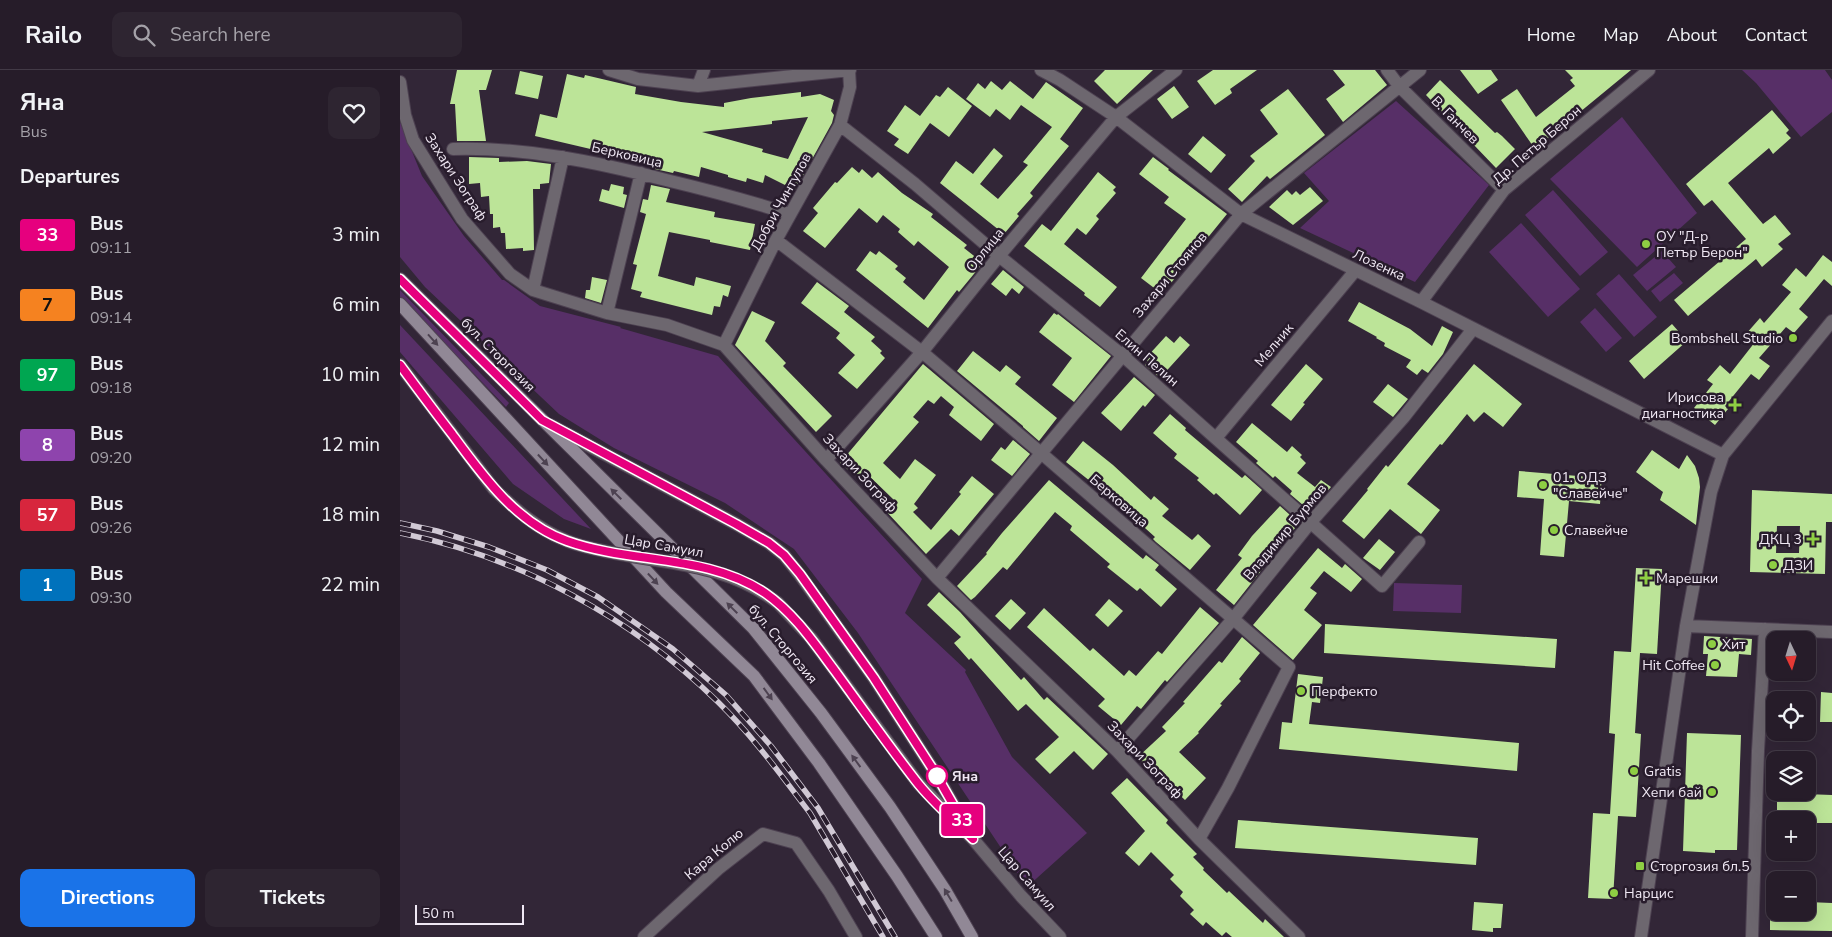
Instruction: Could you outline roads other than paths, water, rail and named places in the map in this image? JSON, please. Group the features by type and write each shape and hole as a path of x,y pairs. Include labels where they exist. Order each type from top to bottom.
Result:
{"main road":[{"name":"бул. Сторгозия","path":"400,279 753,628 821,713 890,807 945,890 972,937"},
{"path":"400,304 666,592 754,676 829,777 936,937"}],"street":[{"path":"610,70 638,79 698,86 849,70"},
{"path":"698,86 704,70"},
{"name":"Добри Чинтулов","path":"724,345 776,240 840,125 850,87 849,70"},
{"name":"Лозенка","path":"1040,70 1060,80 1116,117 1241,214 1421,302 1723,455"},
{"name":"Орлица","path":"826,460 922,352 999,256 1116,117 1176,70"},
{"name":"В. Ганчев","path":"1387,70 1399,86 1504,190"},
{"name":"Захари Стоянов","path":"937,578 1241,214 1420,70"},
{"name":"Др. Петър Берон","path":"1421,302 1504,190 1646,71"},
{"name":"Захари Зограф","path":"400,82 405,115 413,140 462,219 510,274 533,290 607,313 667,326 724,345 826,460 937,578 1117,751 1199,840 1299,937"},
{"name":"Елин Пелин","path":"840,125 915,184 999,256 1122,355 1382,586 1419,542"},
{"name":"Берковица","path":"453,149 488,148 564,156 741,198 790,214"},
{"path":"533,290 564,156"},
{"path":"607,313 641,173"},
{"name":"Берковица","path":"776,240 922,352 1042,453 1288,667 1228,788 1199,840"},
{"name":"Мелник","path":"1216,438 1355,271"},
{"path":"1641,937 1686,626 1711,492 1723,455 1832,321"},
{"name":"Владимир Бурмов","path":"1117,751 1233,619 1310,524 1404,417 1473,329"},
{"name":"Цар Самуил","path":"400,365 494,489 533,523 565,541 720,572 752,585 778,603 811,638 918,783 973,839 1021,896 1060,937"},
{"name":"Цар Самуил","path":"542,420 736,524 769,543 784,555 800,574 874,678 934,771 973,839"},
{"path":"1686,626 1832,632"},
{"path":"1752,937 1758,750 1765,629"},
{"name":"Кара Колю","path":"644,937 718,869 763,834 796,843 829,891 856,937"}],"railway":[{"path":"400,523 437,531 489,547 547,570 598,597 673,649 726,695 771,746 818,808 895,937"},
{"path":"400,533 445,544 488,558 530,575 571,595 611,618 648,643 684,671 743,728 810,813 883,937"}],"place":[{"name":"ОУ \"Д-р Петър Берон\"","path":"1646,244"},
{"name":"Bombshell Studio","path":"1793,338"},
{"name":"Ирисова диагностика","path":"1735,405"},
{"name":"01. ОДЗ \"Славейче\"","path":"1543,485"},
{"name":"Славейче","path":"1554,530"},
{"name":"ДКЦ 3","path":"1813,539"},
{"name":"ДЗИ","path":"1773,565"},
{"name":"Марешки","path":"1646,578"},
{"name":"Хит","path":"1712,644"},
{"name":"Hit Coffee","path":"1715,665"},
{"name":"Перфекто","path":"1301,691"},
{"name":"Gratis","path":"1634,771"},
{"name":"Яна","path":"937,776"},
{"name":"Хепи бай","path":"1712,792"},
{"name":"Сторгозия бл.5","path":"1640,866"},
{"name":"Нарцис","path":"1614,893"}]}
